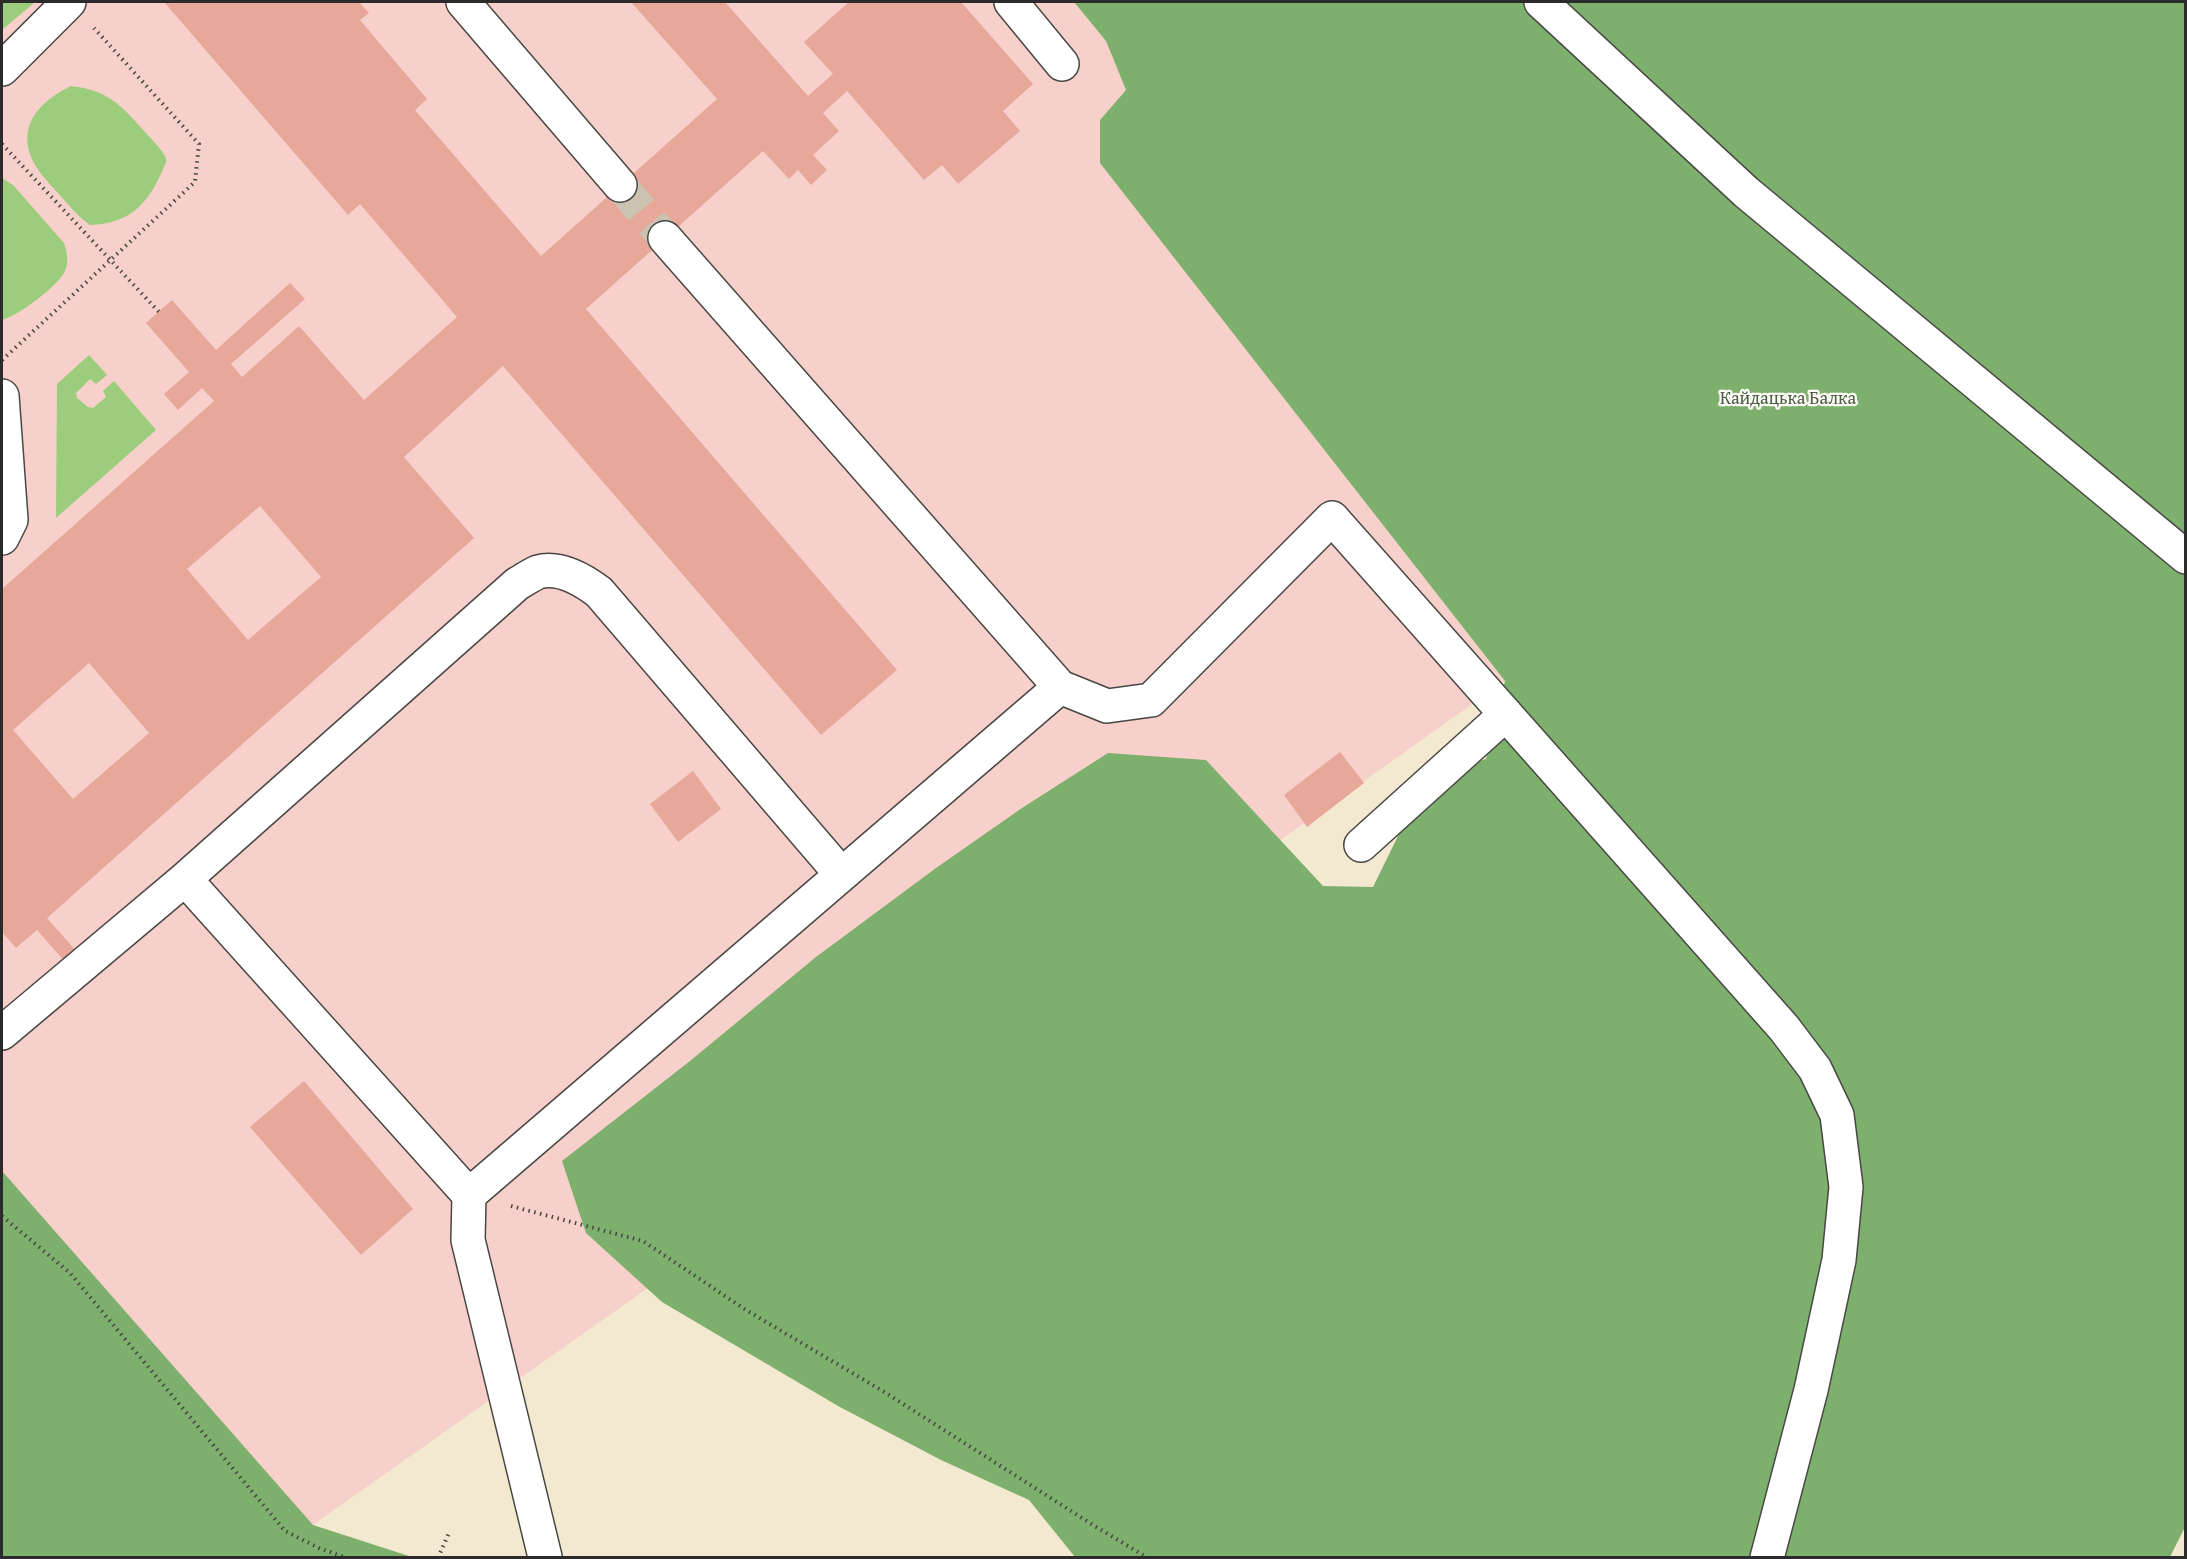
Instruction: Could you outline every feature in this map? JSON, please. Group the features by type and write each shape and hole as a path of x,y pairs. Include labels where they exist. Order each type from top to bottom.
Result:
{"lane":[{"path":"2,69 69,2"},
{"path":"463,2 620,185"},
{"path":"1011,2 1062,64"},
{"path":"1540,2 1746,192 2186,557"},
{"path":"665,238 1060,687 1107,706 1151,700 1332,518 1784,1028 1815,1069 1837,1115 1846,1187 1839,1260 1811,1390 1767,1557"},
{"path":"2,396 11,520 2,538"},
{"path":"2,1033 185,879 517,584 539,572 562,572 583,580 599,592 841,874"},
{"path":"469,1195 1060,687"},
{"path":"1361,845 1506,714"},
{"path":"185,879 469,1195 468,1240 545,1557"}],"path":[{"path":"2,360 195,182 199,144 92,27"},
{"path":"2,144 159,312"},
{"path":"469,1195 643,1241 746,1310 886,1393 1093,1525 1148,1557"},
{"path":"2,1216 70,1273 285,1531 320,1548 347,1557"},
{"path":"438,1557 449,1533"}],"shaded area":[{"path":"2,2 1074,2 1106,41 1126,90 1100,120 1101,163 1505,681 313,1525 259,1473 2,1173"}],"green space":[{"path":"2,2 35,2 2,30"},
{"name":"Кайдацька Балка","path":"1074,2 2185,2 2186,1525 2170,1557 1075,1557 1029,1500 941,1460 838,1406 662,1302 586,1233 562,1161 690,1061 816,957 936,868 1022,808 1108,753 1206,760 1323,886 1373,887 1428,775 1486,759 1505,681 1100,163 1100,120 1126,90 1106,41"},
{"path":"71,86 95,91 113,100 159,147 166,158 160,176 147,198 129,215 105,224 90,225 73,210 42,175 29,150 27,138 33,117 49,99"},
{"path":"2,178 13,185 64,243 67,261 61,277 46,292 18,313 2,320"},
{"path":"89,355 107,375 96,384 90,379 76,393 77,398 88,407 93,408 106,397 103,391 114,381 156,430 56,518 57,384"},
{"path":"2,1171 313,1525 412,1557 2,1557"}],"building":[{"path":"164,2 359,2 369,13 360,20 427,99 415,110 541,256 717,99 631,2 725,2 808,96 833,74 804,42 849,2 961,2 1033,84 1003,111 1020,131 958,184 942,165 924,180 847,91 823,113 839,131 813,155 827,170 811,185 798,170 789,179 763,151 586,309 897,670 821,735 503,366 404,457 474,538 47,918 78,953 66,963 37,930 16,948 2,932 2,589 214,401 202,388 178,410 164,394 189,372 146,323 172,300 216,350 290,283 305,299 231,364 242,377 299,326 364,400 457,317 360,204 348,215","holes":["260,506 321,577 248,640 187,569","89,663 149,733 73,799 13,730"]},
{"path":"1340,752 1364,783 1307,827 1284,795"},
{"path":"693,771 721,809 678,842 650,804"},
{"path":"304,1081 413,1209 361,1255 250,1127"}],"tunnel":[{"path":"620,185 665,238"}]}
